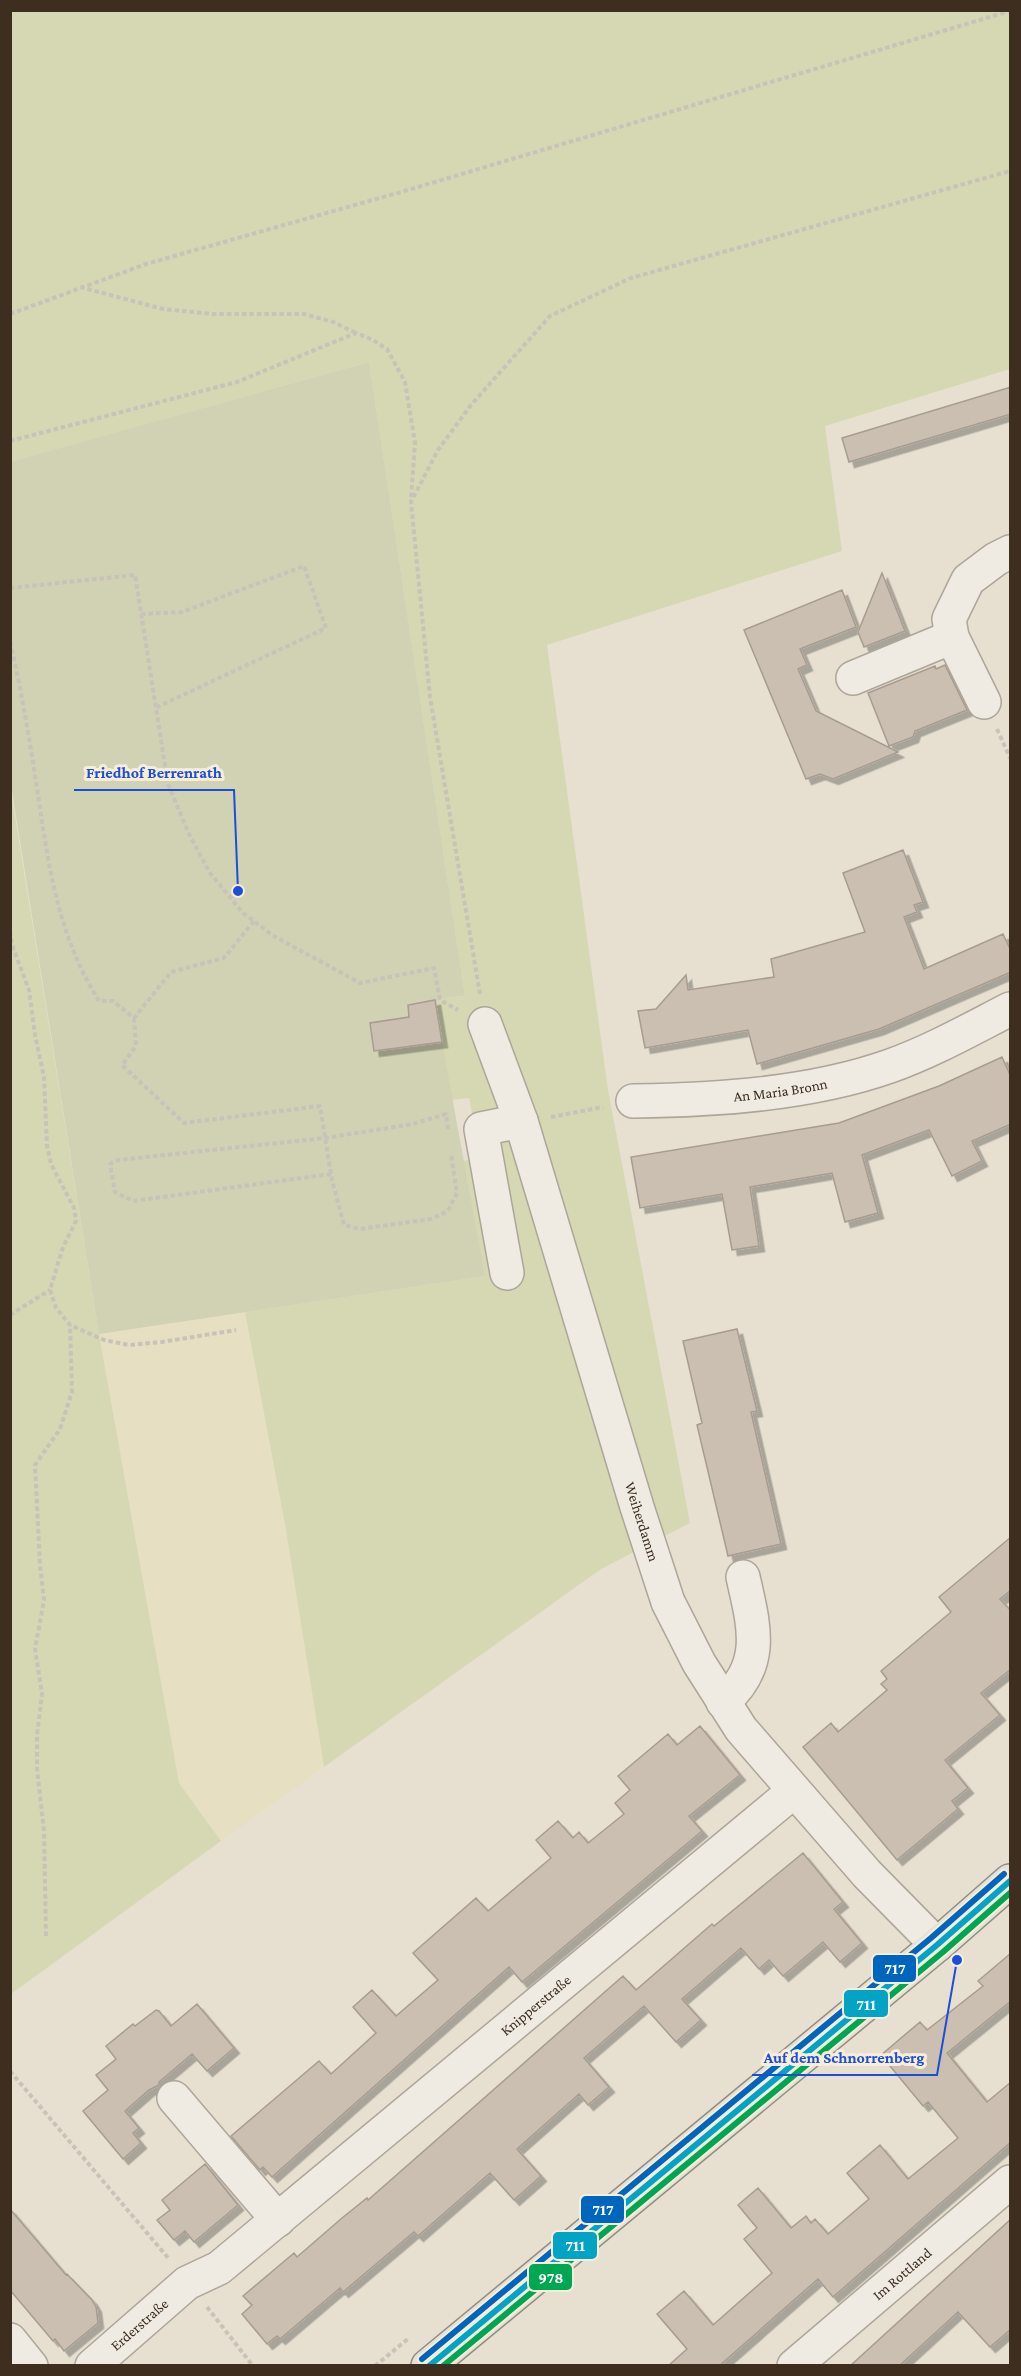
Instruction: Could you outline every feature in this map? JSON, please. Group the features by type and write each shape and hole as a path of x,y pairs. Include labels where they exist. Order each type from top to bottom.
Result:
{"main road":[{"path":"428,2366 937,1946 1011,1881"}],"street":[{"path":"984,702 952,637 950,620 968,580 996,559 1011,552"},
{"path":"853,678 952,637"},
{"name":"An Maria Bronn","path":"633,1101 739,1097 832,1082 890,1066 1011,1009"},
{"name":"Weiherdamm","path":"485,1024 535,1119 637,1507 668,1602 699,1663 741,1729 867,1874 937,1946"},
{"path":"507,1273 481,1129 535,1119"},
{"path":"723,1702 738,1689 749,1672 754,1649 752,1615 743,1577"},
{"name":"Knipperstraße","path":"187,2283 219,2268 794,1791"},
{"path":"174,2098 278,2220"},
{"name":"Im Rottland","path":"794,2366 1011,2182"},
{"name":"Erderstraße","path":"92,2366 187,2283"},
{"path":"10,2340 31,2366"}],"path":[{"path":"10,314 146,264 408,190 1011,11"},
{"path":"411,502 438,450 464,414 550,316 631,278 1011,171"},
{"path":"79,287 163,309 213,314 304,314 333,322 387,349 405,382 415,443 411,502 430,697 485,1024"},
{"path":"10,441 237,382 357,333"},
{"path":"141,614 182,612 304,566 326,628 155,708"},
{"path":"10,588 135,575 168,784 189,834 210,873 229,898 272,935 360,983 434,968 440,1000 485,1024"},
{"path":"10,642 24,705 47,854 62,923 83,976 99,1001 113,1001 134,1018"},
{"path":"254,921 224,958 171,972 134,1018 136,1046 122,1065 184,1123 320,1106 331,1174 344,1225 360,1229 431,1219 448,1211 457,1193 450,1144"},
{"path":"10,931 12,945 29,990 44,1077 47,1146 51,1164 74,1208 75,1221 63,1247 50,1290 56,1308 70,1325 104,1340 129,1345 236,1330"},
{"path":"535,1119 633,1101"},
{"path":"331,1174 133,1201 115,1192 110,1164 118,1160 325,1138 413,1125 446,1114 448,1134"},
{"path":"10,1315 50,1290"},
{"path":"46,1936 44,1831 37,1768 37,1735 42,1694 35,1649 44,1600 35,1465 60,1429 72,1392 70,1325"},
{"path":"10,2071 187,2283 253,2366"}],"shaded area":[{"path":"245,1312 286,1530 324,1767 221,1841 179,1783 99,1334"}],"green space":[{"path":"11,11 1010,11 1010,369 825,426 842,551 547,645 608,1090 690,1523 601,1569 324,1767 286,1530 245,1312 485,1276 463,1161 481,1158 469,1098 451,1100 435,1004 443,998 465,996 369,362 11,462"},
{"path":"369,362 465,996 443,998 435,1004 485,1276 99,1334 11,785 10,462"},
{"path":"10,785 99,1334 179,1783 221,1841 11,1994"}],"building":[{"path":"1011,387 1011,414 849,462 842,438"},
{"path":"882,573 905,631 864,647 858,632"},
{"path":"842,590 856,627 800,649 807,665 798,669 816,711 898,752 833,779 820,774 806,779 744,630"},
{"path":"945,665 967,710 915,731 913,737 889,746 868,693 935,666 936,669"},
{"path":"903,850 923,902 914,905 917,912 904,917 924,969 1003,934 1011,951 1011,972 879,1029 757,1064 748,1030 645,1048 638,1011 656,1009 686,975 688,990 774,977 771,959 865,932 843,873"},
{"path":"435,1000 442,1042 374,1051 370,1023 409,1017 408,1005"},
{"path":"1002,1057 1011,1077 1011,1124 972,1141 982,1161 952,1176 929,1130 862,1155 878,1213 845,1222 832,1173 750,1187 759,1246 732,1250 722,1194 640,1208 631,1157 839,1123 939,1086"},
{"path":"737,1329 757,1411 751,1412 781,1544 728,1556 697,1425 702,1423 683,1341"},
{"path":"1011,1537 1011,1590 1000,1599 1011,1611 1011,1669 981,1693 1000,1715 945,1760 968,1788 952,1801 958,1809 897,1860 803,1747 831,1723 838,1732 887,1690 881,1684 887,1679 881,1671 951,1612 939,1597"},
{"path":"700,1726 740,1775 689,1816 702,1831 522,1982 509,1967 272,2177 263,2167 260,2170 231,2136 319,2061 331,2074 376,2033 353,2007 372,1990 396,2016 438,1980 413,1953 476,1898 488,1911 551,1858 536,1840 558,1821 573,1838 579,1832 588,1843 624,1814 615,1803 630,1790 618,1776 668,1734 677,1745"},
{"path":"803,1853 843,1902 834,1909 862,1943 840,1962 823,1942 783,1976 769,1960 759,1969 741,1948 682,1999 701,2020 676,2042 644,2006 584,2058 609,2087 588,2105 579,2094 517,2149 541,2176 514,2200 490,2173 418,2236 414,2232 343,2292 340,2288 280,2339 277,2336 267,2344 242,2314 252,2305 243,2296 294,2253 297,2257 342,2218 367,2198 368,2200 623,1976 636,1990 712,1924 714,1926"},
{"path":"1011,1953 1011,2001 947,2053 987,2102 1011,2082 1011,2142 833,2297 818,2279 719,2366 668,2366 687,2349 657,2314 684,2291 713,2325 772,2273 744,2239 757,2228 738,2205 758,2188 791,2228 806,2216 811,2223 815,2219 828,2234 869,2199 847,2173 880,2145 908,2179 958,2138 928,2102 923,2106 881,2055 920,2022 927,2030 983,1986 978,1981"},
{"path":"197,2004 234,2048 207,2071 192,2054 159,2082 159,2085 149,2090 125,2111 139,2128 133,2133 141,2143 123,2159 83,2111 108,2090 96,2075 116,2059 106,2046 133,2024 135,2026 156,2010 171,2026"},
{"path":"205,2164 238,2205 194,2242 185,2231 174,2240 157,2220 170,2210 162,2200"},
{"path":"10,2209 96,2307 98,2323 64,2351 10,2290"},
{"path":"1011,2219 1011,2329 990,2347 958,2312 899,2366 850,2366"}],"transit line":[{"name":"717","path":"422,2359 931,1938 1004,1874"},
{"name":"711","path":"429,2366 937,1945 1010,1881"},
{"name":"978","path":"443,2366 943,1952 1010,1893"}],"place":[{"name":"Friedhof Berrenrath","path":"238,891"},
{"name":"Auf dem Schnorrenberg","path":"957,1960"}]}
